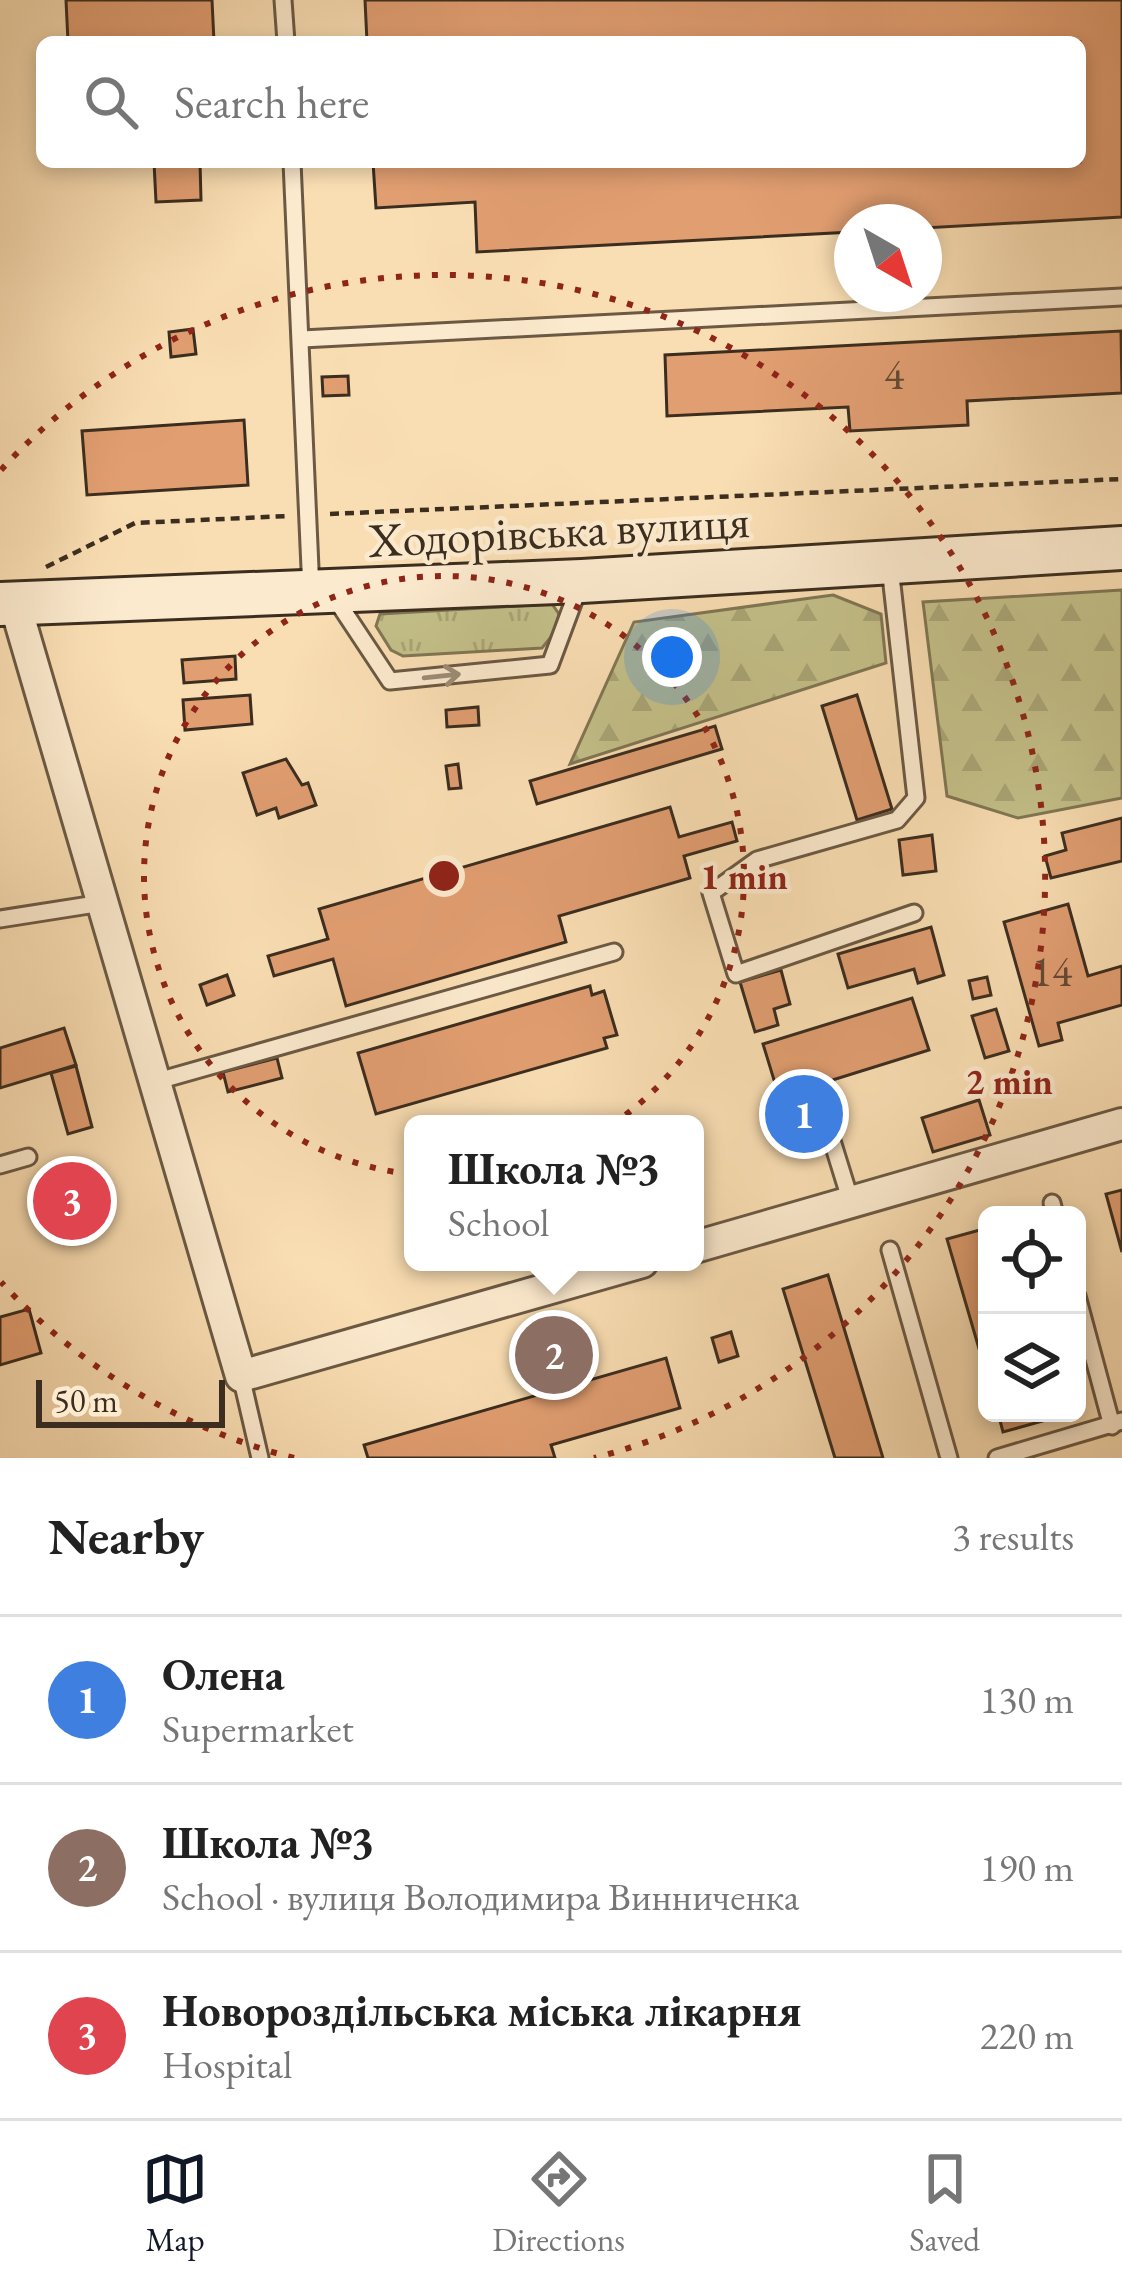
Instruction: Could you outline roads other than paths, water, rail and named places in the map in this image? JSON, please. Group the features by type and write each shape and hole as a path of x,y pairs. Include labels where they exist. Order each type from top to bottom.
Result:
{"main road":[{"name":"Ходорівська вулиця","path":"15,594 321,593 1122,548"}],"street":[{"path":"15,594 241,1376 610,1271"},
{"path":"704,1244 1122,1124"}],"lane":[{"path":"283,0 286,36"},
{"path":"292,168 308,515 321,593 390,681 550,665 582,581"},
{"path":"302,340 1122,297"},
{"path":"889,564 916,798 897,820 757,860 711,893 736,974 914,913"},
{"path":"0,919 102,903"},
{"path":"154,1082 614,952"},
{"path":"829,1132 850,1202"},
{"path":"0,1165 28,1157"},
{"path":"890,1250 949,1458"},
{"path":"997,1458 1117,1423 1083,1314"},
{"path":"241,1376 260,1458"}],"place":[{"name":"Олена","path":"804,1114"},
{"name":"Новороздільська міська лікарня","path":"72,1201"},
{"name":"Школа №3","path":"554,1355"}]}
